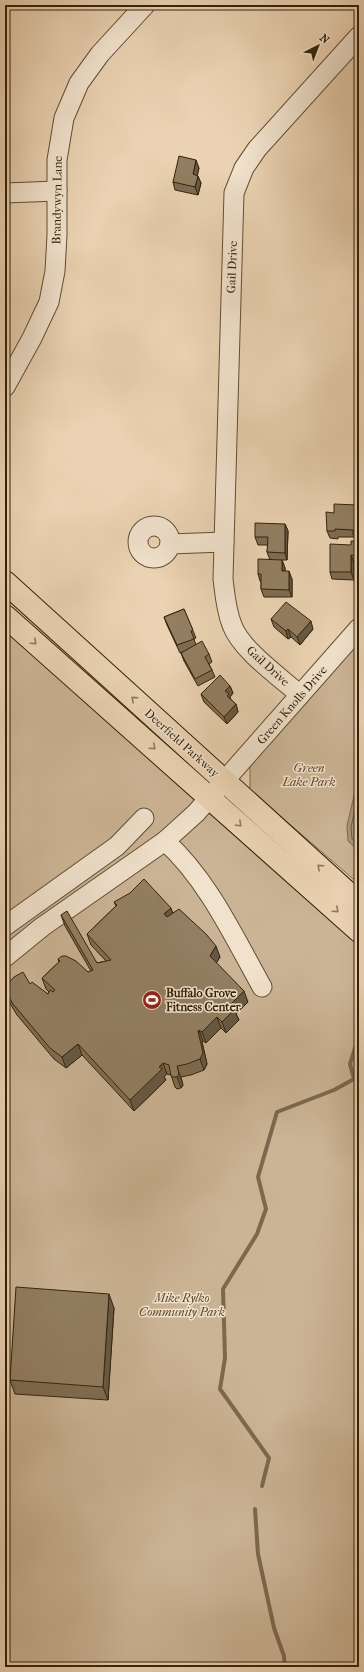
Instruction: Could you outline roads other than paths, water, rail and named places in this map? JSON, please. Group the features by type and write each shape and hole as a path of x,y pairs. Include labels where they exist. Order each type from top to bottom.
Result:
{"main road":[{"name":"Deerfield Parkway","path":"5,582 359,903"},
{"name":"Deerfield Parkway","path":"5,616 359,931"}],"street":[{"name":"Brandywyn Lane","path":"5,387 32,338 49,302 55,271 57,242 57,160 64,118 79,83 100,54 145,5"},
{"name":"Gail Drive","path":"300,695 246,648 232,626 226,606 223,579 234,193 244,168 256,149 359,36"},
{"path":"5,192 57,191"},
{"path":"170,544 224,542"},
{"name":"Green Knolls Drive","path":"5,957 42,927 165,841 196,813 225,782 359,628"},
{"path":"5,926 117,846 144,818"},
{"path":"165,841 177,852 218,907 262,987"},
{"path":"83,871 95,890"}],"water":[{"path":"359,774 359,851 348,841 347,826"}],"waterway":[{"path":"262,1486 269,1458 220,1389 225,1358 223,1289 257,1234 266,1209 258,1177 277,1112 334,1090 354,1079 350,1064 359,1035"},
{"path":"255,1509 258,1554 274,1628 284,1656 285,1667"}],"place":[{"name":"Buffalo Grove Fitness Center","path":"152,1000"}],"park label":[{"name":"Green Lake Park","path":"309,775"},
{"name":"Mike Rylko Community Park","path":"182,1305"}]}
